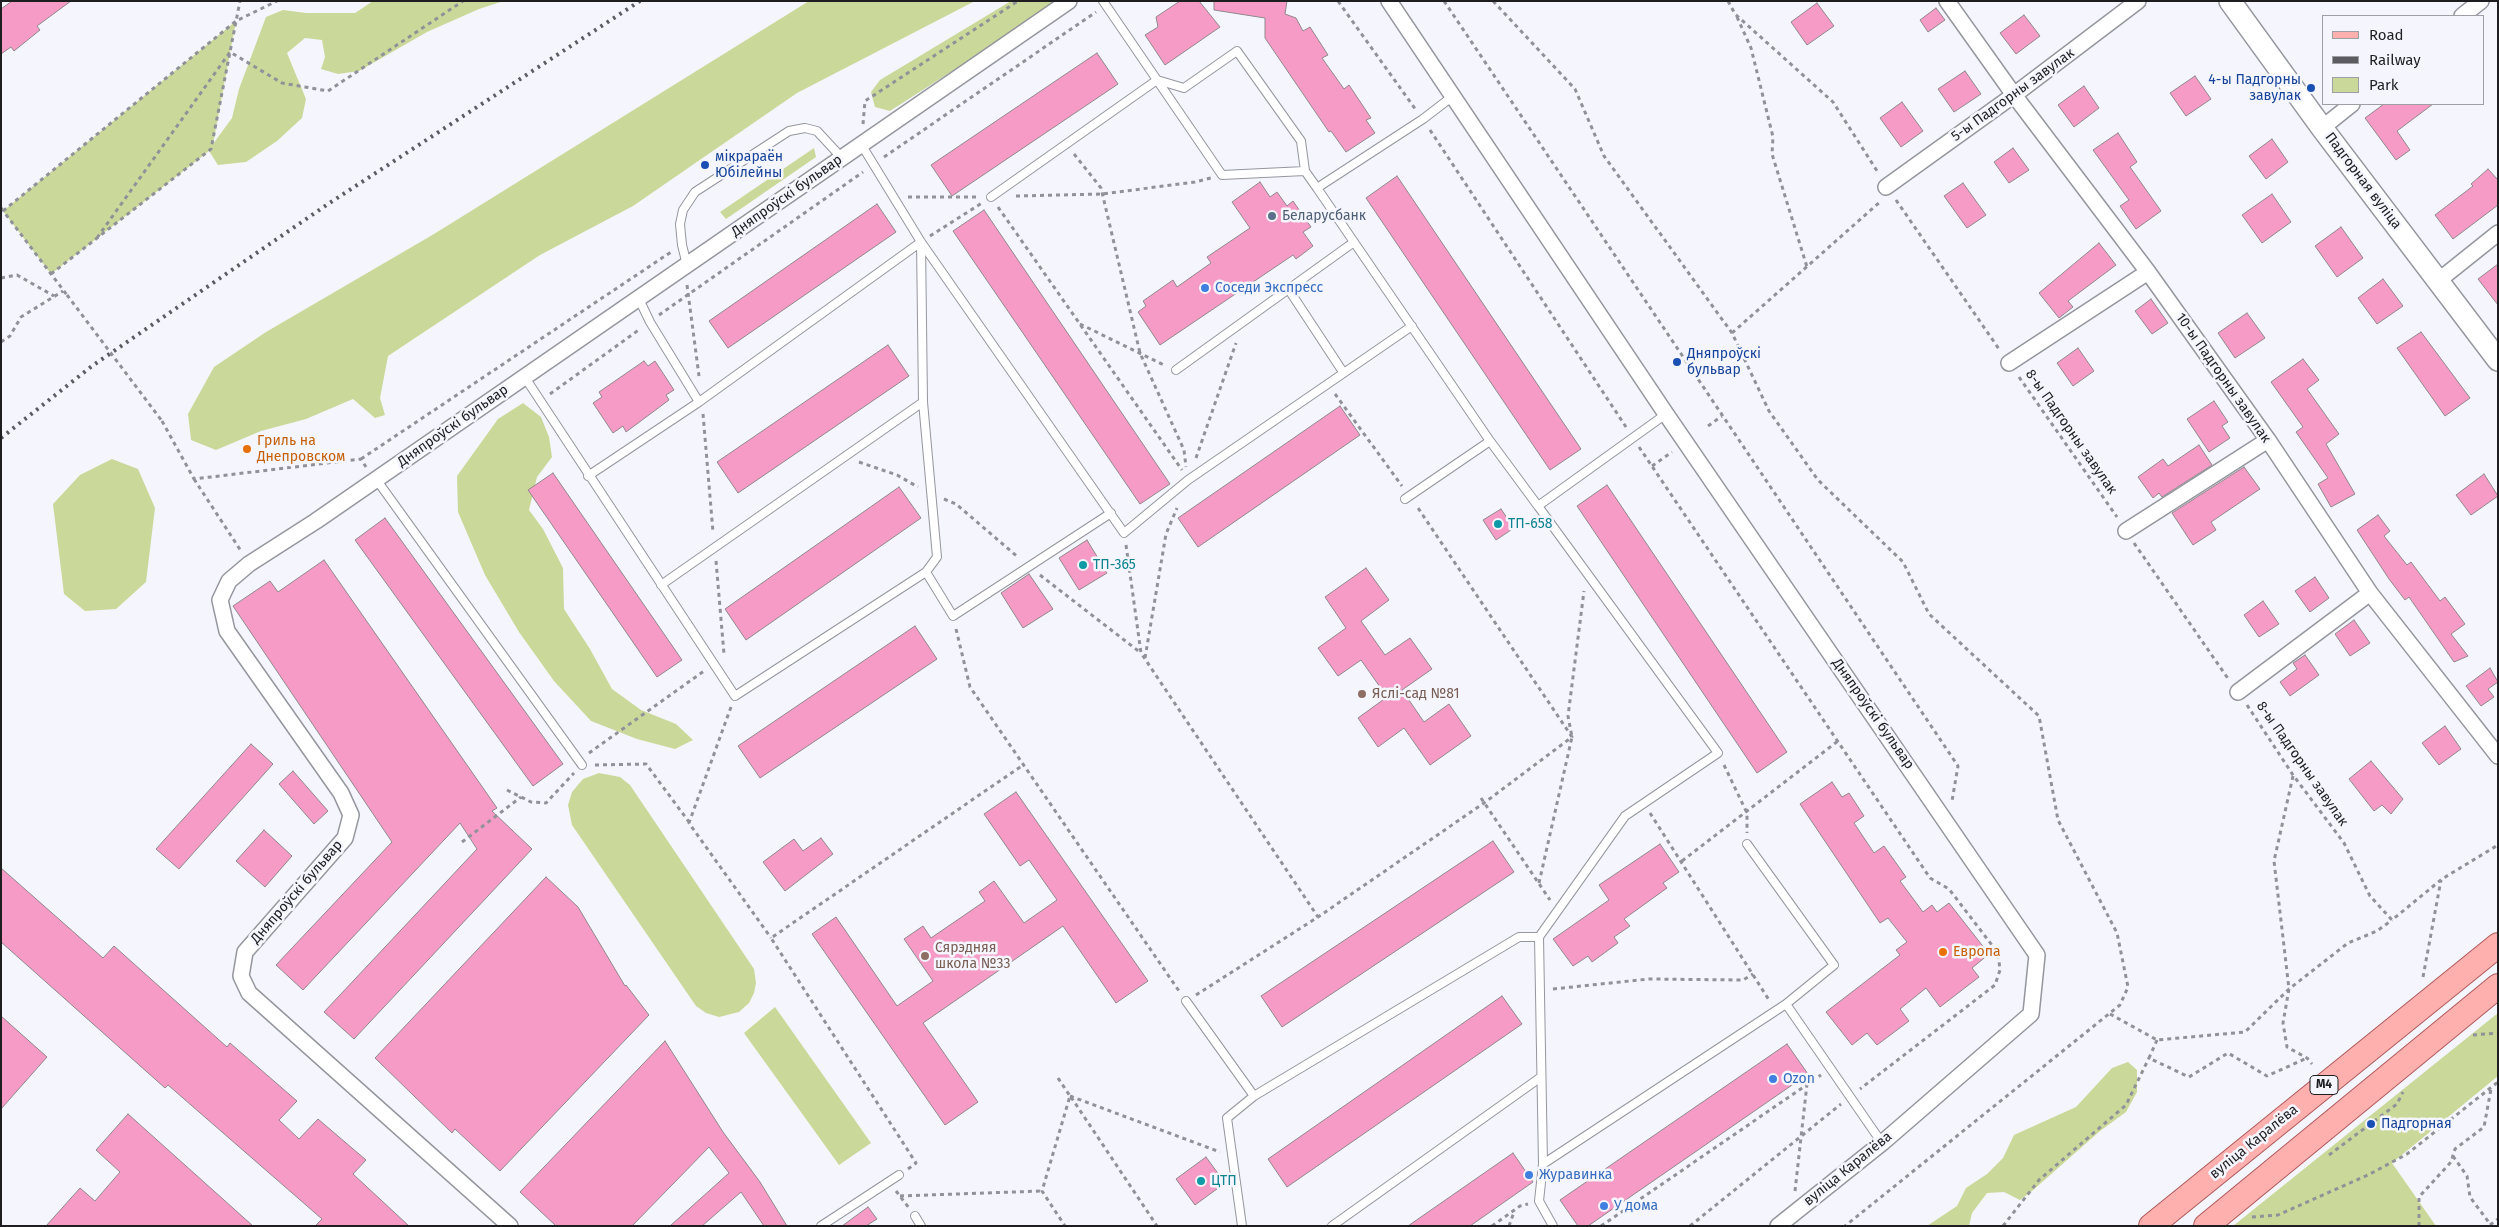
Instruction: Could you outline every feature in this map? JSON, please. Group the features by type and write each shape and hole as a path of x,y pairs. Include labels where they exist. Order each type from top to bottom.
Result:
{"main road":[{"name":"вуліца Каралёва","path":"2151,1226 2498,945"},
{"name":"М4","path":"2206,1226 2357,1104 2498,986"}],"street":[{"name":"Дняпроўскі бульвар","path":"510,1226 249,993 241,976 244,952 345,838 352,815 341,793 227,631 220,600 229,581 249,564 376,479 638,297 685,267 1069,1"},
{"name":"Дняпроўскі бульвар","path":"1390,1 1666,414 1949,824 2037,955 2031,1014"},
{"name":"10-ы Падгорны завулак","path":"1948,1 2014,95 2148,272 2268,440 2370,593 2498,756"},
{"name":"5-ы Падгорны завулак","path":"1889,190 2138,1"},
{"name":"Падгорная вуліца","path":"2230,1 2322,128 2498,360"},
{"path":"2463,15 2481,1"},
{"path":"2322,128 2351,105"},
{"path":"2438,281 2498,233"},
{"path":"2009,363 2148,272"},
{"path":"2126,531 2268,440"},
{"path":"2238,692 2370,593"},
{"name":"вуліца Каралёва","path":"1778,1226 1882,1143 2031,1014"}],"lane":[{"path":"1104,4 1222,174 1305,170"},
{"path":"1157,80 1184,88 1237,51 1301,141 1305,170 1490,441 1718,753 1625,816 1539,938 1542,1164 1539,1201 1553,1226"},
{"path":"991,197 1157,80"},
{"path":"1318,188 1423,119 1453,96"},
{"path":"685,267 680,224 683,210 695,192 789,131 805,128 817,131 842,158"},
{"path":"861,144 921,242 1124,533 1188,480 1412,326"},
{"path":"588,476 701,401 921,242"},
{"path":"524,376 539,402 735,696 926,572 938,557 923,402 921,242"},
{"path":"1176,370 1354,242"},
{"path":"1288,290 1343,372"},
{"path":"638,297 650,322 701,401"},
{"path":"661,585 923,402"},
{"path":"1538,506 1666,414"},
{"path":"1408,497 1490,441"},
{"path":"376,479 580,763"},
{"path":"926,572 953,616 1111,513"},
{"path":"1542,1164 1776,1011 1834,965 1747,844"},
{"path":"1242,1226 1227,1118 1254,1096 1519,937 1539,938"},
{"path":"1186,1001 1254,1096"},
{"path":"1786,1004 1882,1143"},
{"path":"1332,1226 1541,1077"},
{"path":"821,1226 899,1176"},
{"path":"915,1216 922,1226"}],"path":[{"path":"51,274 211,149 240,1"},
{"path":"249,564 194,479 162,421 2,209 236,21 277,1"},
{"path":"230,52 282,82 328,91 463,1"},
{"path":"861,144 865,101 1018,1"},
{"path":"1338,1 1423,119 1633,438 1930,878 1949,889 1998,953 2000,970 1994,985 1850,1097 1690,1226"},
{"path":"1444,1 1958,766 1949,824"},
{"path":"1492,1 1575,89 1604,156 1732,333 1769,411 1818,480 1903,562 1928,614 2039,716 2058,820 2118,933 2128,988 2120,1005 1845,1226"},
{"name":"8-ы Падгорны завулак","path":"1728,1 1736,14 1833,102 1889,190 2238,692 2293,775 2344,843 2370,896 2392,920"},
{"path":"539,402 1104,4"},
{"path":"1736,14 1751,48 1773,137 1772,154 1807,267"},
{"path":"97,238 230,52"},
{"path":"1066,144 1101,188 1140,353 1184,450 1188,480"},
{"path":"892,197 1102,194 1195,182 1222,174"},
{"path":"1732,333 1807,267 1889,190"},
{"path":"921,242 991,197"},
{"path":"991,197 1188,480"},
{"path":"194,479 360,458 682,245"},
{"path":"685,267 701,401 726,682"},
{"path":"1,278 17,275 54,296"},
{"path":"1,342 10,336 21,317 63,291"},
{"path":"1079,324 1176,370"},
{"path":"1327,383 1408,497 1572,737"},
{"path":"1708,426 1722,416"},
{"path":"1652,466 1677,448"},
{"path":"845,457 897,475 932,494 956,504 1029,567 1141,653 1318,917"},
{"path":"360,458 376,479"},
{"path":"1124,533 1141,653"},
{"path":"1538,883 1572,737 1568,716 1586,572"},
{"path":"953,616 970,687 1186,1001 1318,917 1484,803 1572,737"},
{"path":"507,790 531,802 546,803 580,763 714,664"},
{"path":"689,823 735,696"},
{"path":"1682,861 1747,813 1838,741"},
{"path":"1718,753 1747,813 1747,844"},
{"path":"580,763 646,764 771,938 916,1163 899,1176"},
{"path":"771,938 1023,765"},
{"path":"2293,775 2274,861 2289,989 2283,1023 2287,1046 2307,1058 2312,1064"},
{"path":"462,842 521,797"},
{"path":"1480,798 1558,911"},
{"path":"1644,804 1776,1011"},
{"path":"2110,1014 2157,1040 2245,1032 2289,989 2348,943 2378,930 2442,879 2498,845"},
{"path":"2423,978 2442,879"},
{"path":"1540,991 1649,979 1743,980 1752,974"},
{"path":"2466,1035 2498,1033"},
{"path":"2003,1226 2039,1180 2126,1104 2157,1040"},
{"path":"2149,1058 2189,1077 2228,1053 2267,1076 2307,1058"},
{"path":"1601,1226 1830,1068"},
{"path":"1058,1078 1156,1226"},
{"path":"2246,1217 2278,1215 2370,1174 2407,1154 2498,1082"},
{"path":"1793,1214 1807,1084"},
{"path":"2419,1226 2419,1197 2451,1162 2455,1149 2484,1127 2492,1088"},
{"path":"1070,1096 1232,1156"},
{"path":"1042,1192 1070,1096"},
{"path":"2453,1156 2466,1176 2470,1197 2490,1225 2498,1219"},
{"path":"889,1182 915,1216"},
{"path":"900,1196 1042,1192"},
{"path":"1042,1192 1065,1226"},
{"path":"1492,1226 1514,1211 1539,1201"},
{"path":"1509,1226 1514,1211"}],"green space":[{"path":"373,1 504,1 479,9 427,32 359,71 338,74 321,69 325,57 322,40 305,38 287,53 306,99 302,118 277,141 246,162 218,165 209,151 51,274 3,211 236,21 213,144 232,118 239,89 266,17 283,10 306,13 355,13"},
{"path":"809,1 975,1 797,93 633,206 540,255 388,356 380,398 385,415 375,418 353,399 306,419 261,431 216,450 191,440 188,414 214,367 266,332 434,234"},
{"path":"1011,1 1061,1 890,111 875,107 871,92 880,80"},
{"path":"814,148 816,157 726,219 720,212"},
{"path":"523,403 541,417 549,437 552,457 537,477 529,510 543,529 563,568 564,609 590,649 612,689 641,710 676,724 693,740 675,749 637,739 591,721 554,681 519,632 485,575 458,512 457,476 498,419"},
{"path":"112,459 138,469 155,508 146,582 116,609 85,611 64,594 53,504 80,475"},
{"path":"599,773 620,777 630,785 754,969 756,983 754,993 749,1003 739,1012 719,1017 706,1013 696,1006 572,825 568,805 572,792 583,779"},
{"path":"775,1007 871,1143 839,1165 744,1033"},
{"path":"2498,1013 2498,1076 2392,1163 2436,1226 2233,1226"},
{"path":"2128,1062 2137,1070 2137,1092 2126,1112 2100,1131 2032,1191 2020,1200 2004,1192 1987,1193 1972,1213 1969,1226 1927,1226 1957,1206 1966,1188 1987,1174 2003,1158 2014,1135 2076,1107 2112,1068"}],"building":[{"path":"12,1 71,1 37,26 40,30 14,51 11,47 1,54 1,9"},
{"path":"1180,1 1199,1 1220,27 1165,65 1145,35 1158,27 1156,17"},
{"path":"1214,1 1287,1 1285,14 1296,18 1303,31 1310,27 1328,55 1322,58 1344,89 1349,85 1371,118 1366,120 1375,133 1346,152 1331,131 1329,132 1265,38 1265,18 1214,10"},
{"path":"1817,3 1834,26 1807,45 1791,22"},
{"path":"1936,8 1945,20 1928,32 1920,20"},
{"path":"2024,15 2040,36 2016,54 2000,33"},
{"path":"1097,53 1118,84 952,196 931,165"},
{"path":"1965,71 1981,94 1954,112 1938,89"},
{"path":"2195,76 2211,99 2186,116 2170,93"},
{"path":"2084,86 2099,108 2074,127 2058,105"},
{"path":"1902,102 1923,131 1901,147 1880,118"},
{"path":"2383,105 2432,105 2397,131 2410,150 2396,160 2365,118"},
{"path":"2118,133 2137,162 2130,167 2161,211 2136,229 2120,206 2129,200 2093,150"},
{"path":"2272,139 2288,162 2266,179 2249,156"},
{"path":"2013,148 2029,170 2009,183 1994,162"},
{"path":"2488,169 2498,180 2498,205 2453,239 2435,215 2473,186 2471,184"},
{"path":"1397,176 1581,449 1550,470 1366,198"},
{"path":"1260,182 1270,197 1277,192 1287,206 1293,201 1311,227 1303,232 1313,246 1296,259 1293,255 1160,345 1138,312 1146,306 1143,301 1173,280 1177,287 1211,263 1207,257 1250,228 1232,202"},
{"path":"1963,183 1986,215 1967,228 1944,196"},
{"path":"2272,194 2291,222 2262,243 2242,215"},
{"path":"877,204 896,232 728,348 709,321"},
{"path":"984,210 1170,484 1140,504 953,231"},
{"path":"2341,227 2363,258 2337,277 2315,246"},
{"path":"2099,243 2116,265 2068,301 2073,307 2059,318 2039,293"},
{"path":"2498,264 2498,305 2478,279"},
{"path":"2383,279 2403,306 2377,324 2358,298"},
{"path":"2151,299 2168,323 2152,334 2135,311"},
{"path":"2247,313 2265,338 2235,358 2218,333"},
{"path":"2421,332 2470,398 2445,416 2397,348"},
{"path":"888,345 909,376 738,493 717,462"},
{"path":"2078,348 2094,371 2073,386 2057,363"},
{"path":"2303,359 2319,380 2307,389 2339,434 2326,444 2355,494 2331,507 2318,484 2328,478 2296,432 2303,427 2271,382"},
{"path":"644,361 648,366 655,361 674,390 666,395 669,400 626,432 623,426 613,433 593,403 602,397 599,392"},
{"path":"2214,401 2228,422 2222,426 2230,438 2209,452 2187,419"},
{"path":"1340,406 1360,435 1198,547 1178,518"},
{"path":"2199,445 2212,465 2162,497 2159,493 2153,498 2138,477 2163,459 2168,466"},
{"path":"2244,467 2260,489 2211,522 2216,530 2193,545 2172,513"},
{"path":"553,473 682,660 657,677 528,490"},
{"path":"2484,474 2498,496 2471,515 2456,495"},
{"path":"1607,485 1787,752 1757,773 1577,506"},
{"path":"899,487 921,518 746,640 725,609"},
{"name":"ТП-658","path":"1501,509 1514,528 1496,540 1483,520"},
{"path":"2378,515 2390,531 2384,536 2407,565 2411,562 2440,601 2445,597 2465,624 2451,634 2468,656 2454,662 2409,597 2405,600 2389,579 2357,530"},
{"path":"385,518 563,764 533,786 355,540"},
{"name":"ТП-365","path":"1087,540 1107,573 1079,590 1059,558"},
{"path":"324,560 497,808 492,811 532,849 354,1039 324,1012 477,849 460,823 303,990 276,965 392,842 233,606 270,581 278,592"},
{"path":"1366,568 1389,600 1361,621 1385,655 1410,638 1432,669 1402,690 1424,722 1449,704 1471,736 1430,765 1404,728 1378,747 1358,718 1387,697 1361,660 1338,676 1318,648 1346,628 1325,597"},
{"path":"1029,574 1053,609 1023,628 1001,593"},
{"path":"2315,577 2329,598 2310,612 2295,591"},
{"path":"2263,601 2279,624 2259,637 2244,615"},
{"path":"2354,620 2370,643 2350,656 2335,634"},
{"path":"915,626 937,659 760,778 738,746"},
{"path":"2305,655 2319,675 2290,696 2280,682 2297,669 2293,663"},
{"path":"2490,668 2498,682 2488,689 2494,697 2481,706 2466,686"},
{"path":"2445,726 2461,749 2439,765 2422,743"},
{"path":"251,744 273,764 179,869 156,849"},
{"path":"2371,761 2403,799 2391,814 2382,805 2374,811 2349,779"},
{"path":"293,771 328,811 314,824 279,784"},
{"path":"1832,782 1842,797 1849,793 1864,816 1854,823 1874,853 1884,846 1906,877 1900,881 1923,912 1932,905 1937,912 1949,903 1989,954 1972,968 1979,977 1940,1007 1926,988 1900,1009 1909,1021 1877,1045 1867,1033 1852,1045 1826,1012 1900,955 1896,950 1907,942 1888,918 1880,923 1800,804"},
{"path":"1016,792 1148,981 1116,1003 1063,926 923,1023 978,1102 945,1125 812,934 836,917 897,1006 933,981 904,939 923,926 931,938 985,901 979,892 994,881 1024,923 1057,900 1029,860 1020,866 984,814"},
{"path":"264,830 292,856 265,887 236,861"},
{"path":"821,838 833,854 785,891 763,862 794,839 803,851"},
{"path":"1493,841 1514,872 1282,1027 1261,996"},
{"path":"1660,844 1679,872 1663,883 1667,888 1624,919 1630,926 1614,937 1618,943 1592,962 1588,956 1573,966 1553,939 1609,900 1599,885"},
{"path":"1,868 103,958 114,946 227,1047 230,1043 297,1101 279,1120 299,1139 318,1119 366,1160 353,1174 409,1226 315,1226 322,1219 168,1085 165,1088 1,942"},
{"path":"546,877 578,907 625,986 649,1015 500,1171 455,1129 452,1133 375,1058"},
{"path":"1502,996 1522,1024 1287,1187 1268,1159"},
{"path":"1,1016 47,1057 1,1109"},
{"path":"665,1041 723,1132 760,1182 787,1226 764,1226 741,1192 702,1226 670,1226 729,1173 709,1147 632,1226 556,1226 520,1192"},
{"path":"1787,1044 1808,1074 1588,1226 1578,1226 1560,1200"},
{"path":"128,1114 253,1226 46,1226 80,1188 95,1201 120,1172 96,1150"},
{"path":"1513,1153 1533,1182 1470,1226 1408,1226"},
{"name":"ЦТП","path":"1206,1157 1225,1183 1195,1205 1176,1179"},
{"path":"868,1207 877,1219 866,1226 842,1226"}],"railway":[{"path":"1,438 92,366 328,204 640,1"}],"place":[{"name":"4-ы Падгорны завулак","path":"2311,88"},
{"name":"мікрараён Юбілейны","path":"705,165"},
{"name":"Беларусбанк","path":"1272,216"},
{"name":"Соседи Экспресс","path":"1205,288"},
{"name":"Дняпроўскі бульвар","path":"1677,362"},
{"name":"Гриль на Днепровском","path":"247,449"},
{"name":"ТП-658","path":"1498,524"},
{"name":"ТП-365","path":"1083,565"},
{"name":"Яслі-сад №81","path":"1362,694"},
{"name":"Европа","path":"1943,952"},
{"name":"Сярэдняя школа №33","path":"925,956"},
{"name":"Ozon","path":"1773,1079"},
{"name":"Падгорная","path":"2371,1124"},
{"name":"Журавинка","path":"1529,1175"},
{"name":"ЦТП","path":"1201,1181"},
{"name":"У дома","path":"1604,1206"}]}
